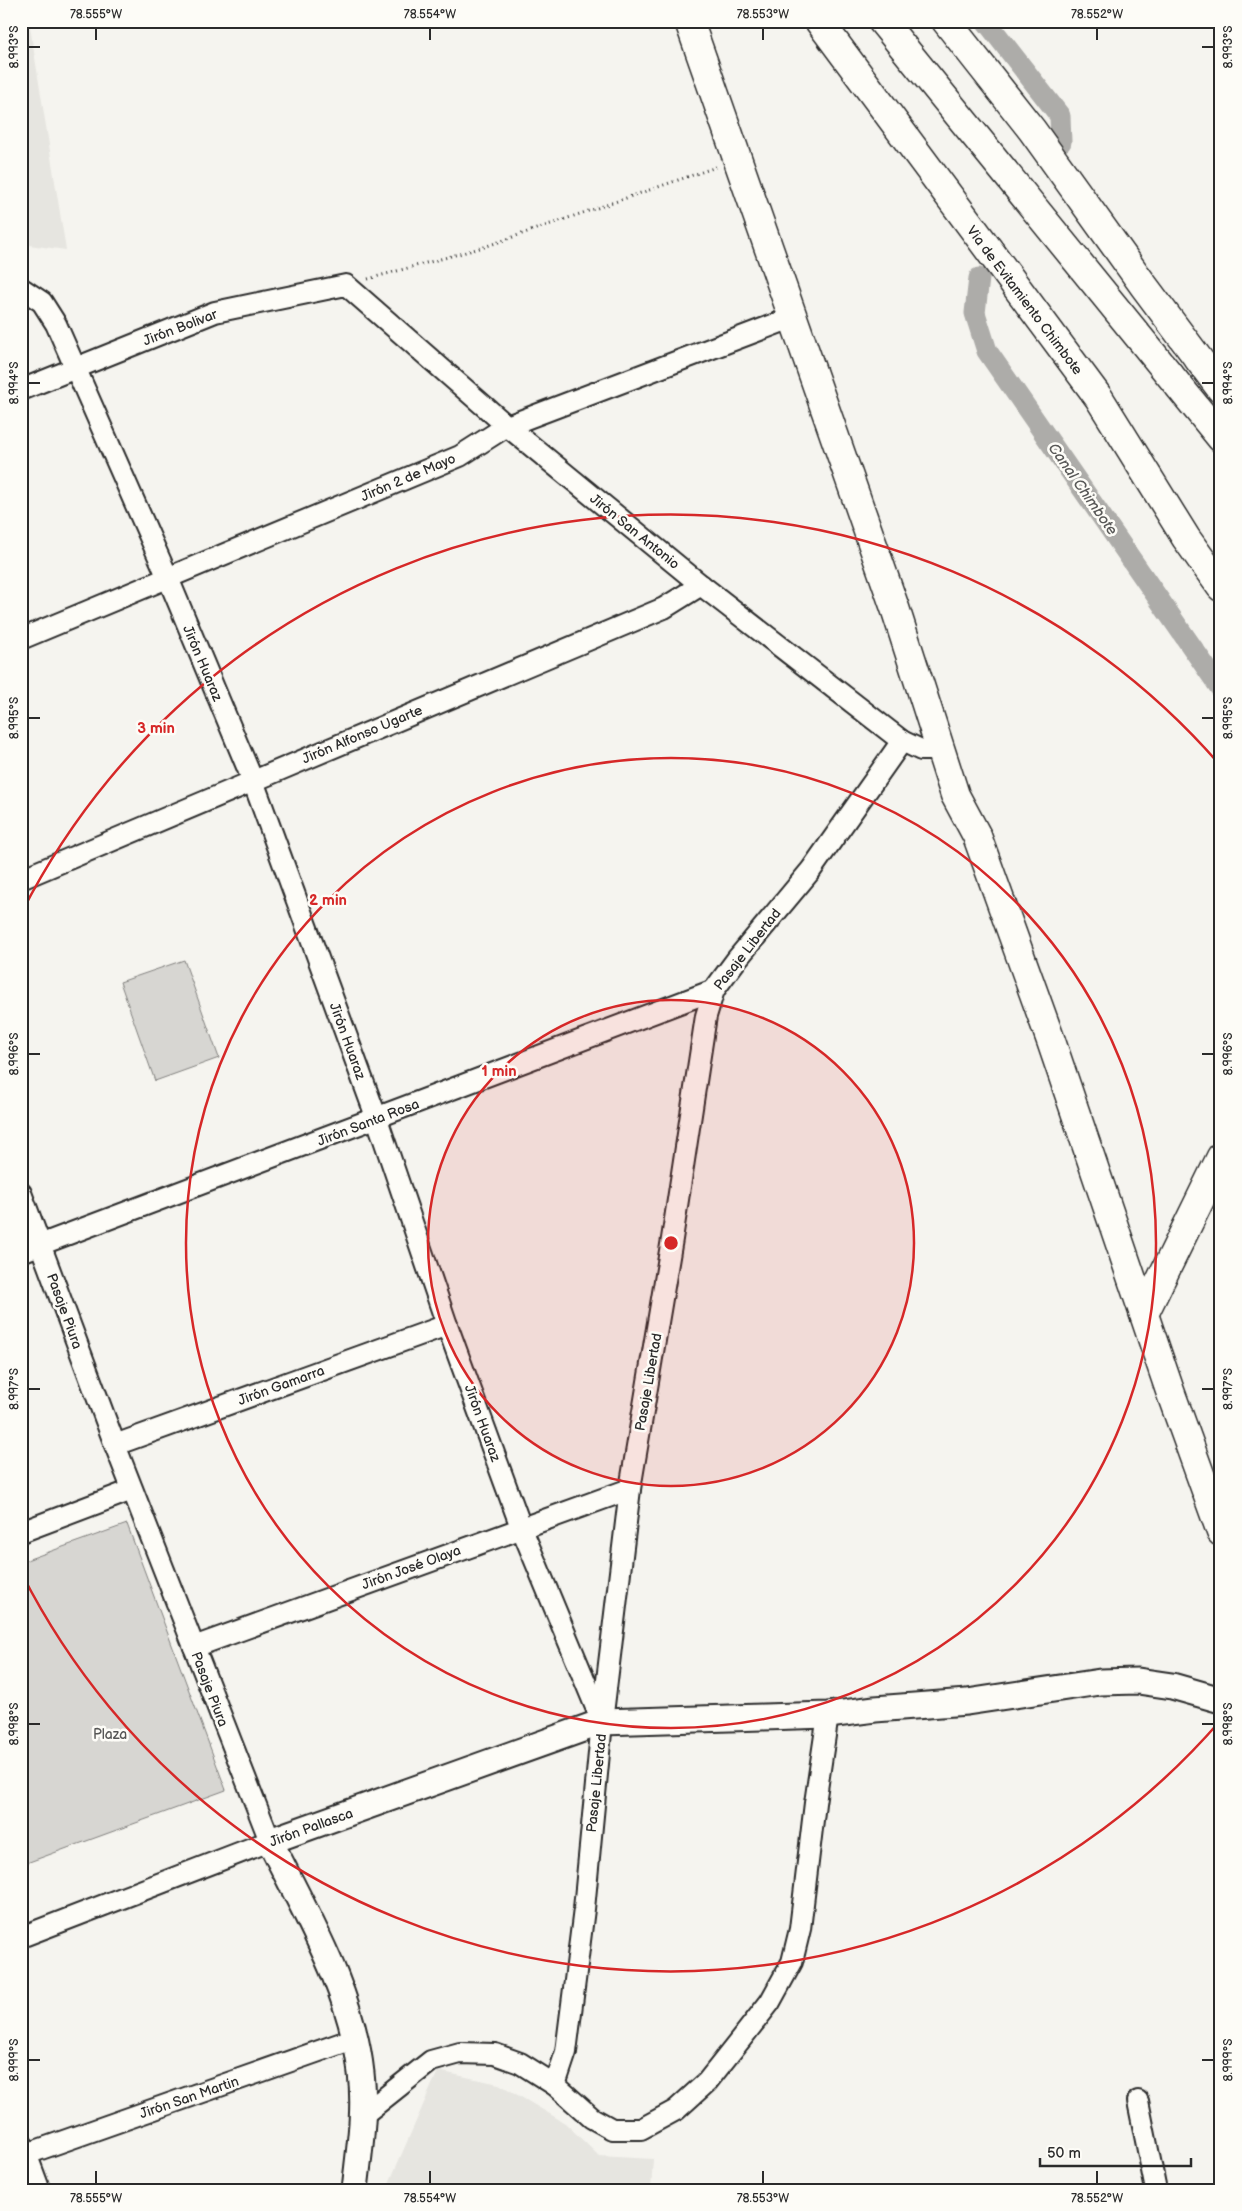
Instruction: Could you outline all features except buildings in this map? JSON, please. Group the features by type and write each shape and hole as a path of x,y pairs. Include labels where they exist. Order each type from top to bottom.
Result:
{"main road":[{"path":"689,21 896,611 940,750 956,795 978,836 1221,1532"},
{"name":"Via de Evitamiento Chimbote","path":"819,21 1098,398 1186,538 1221,586"},
{"path":"882,21 1221,438"},
{"path":"946,21 1032,130 1221,389"},
{"path":"1144,1314 1221,1157"}],"street":[{"name":"Jirón Bolivar","path":"21,390 214,312 346,286"},
{"name":"Jirón San Antonio","path":"346,286 507,426 701,585 902,741 922,750 940,750"},
{"path":"21,288 42,302 56,324 75,368"},
{"name":"Jirón 2 de Mayo","path":"21,638 460,456 507,426 794,317"},
{"name":"Jirón Huaraz","path":"75,368 168,578 252,780 377,1119 447,1324 521,1527 602,1722"},
{"name":"Jirón Alfonso Ugarte","path":"21,879 252,780 664,608 701,585"},
{"name":"Pasaje Libertad","path":"555,2085 566,2052 584,1909 602,1722 630,1488 672,1239 699,1050 714,990 737,959 811,870 902,741"},
{"name":"Jirón Santa Rosa","path":"21,1252 714,990"},
{"name":"Pasaje Piura","path":"21,1193 132,1490 270,1841 346,2002 356,2038 362,2074 363,2115 354,2190"},
{"name":"Jirón Gamarra","path":"115,1445 447,1324"},
{"name":"Jirón José Olaya","path":"194,1647 630,1488"},
{"path":"21,1532 132,1490"},
{"name":"Jirón Pallasca","path":"21,1937 270,1841 602,1722 828,1715 875,1709 967,1702 1100,1682 1138,1681 1172,1686 1221,1700"},
{"path":"363,2115 431,2061 460,2053 495,2054 520,2063 555,2085 592,2118 612,2129 641,2129 676,2110 707,2082 770,2002 792,1962 800,1929 828,1715"},
{"name":"Jirón San Martin","path":"22,2152 356,2038"},
{"path":"1138,2101 1156,2190"},
{"path":"22,2152 37,2190"}],"path":[{"path":"346,286 484,246 738,159"}],"shaded area":[{"path":"21,21 29,21 66,250 21,244"},
{"path":"438,2071 499,2084 565,2123 599,2156 653,2159 651,2190 386,2190"}],"green space":[{"path":"184,960 219,1058 155,1081 120,982"},
{"name":"Plaza","path":"127,1524 226,1790 21,1865 21,1562"}],"waterway":[{"name":"Canal Chimbote","path":"986,21 1060,116 1061,142"},
{"name":"Canal Chimbote","path":"979,278 975,313 987,351 1221,689"}]}
